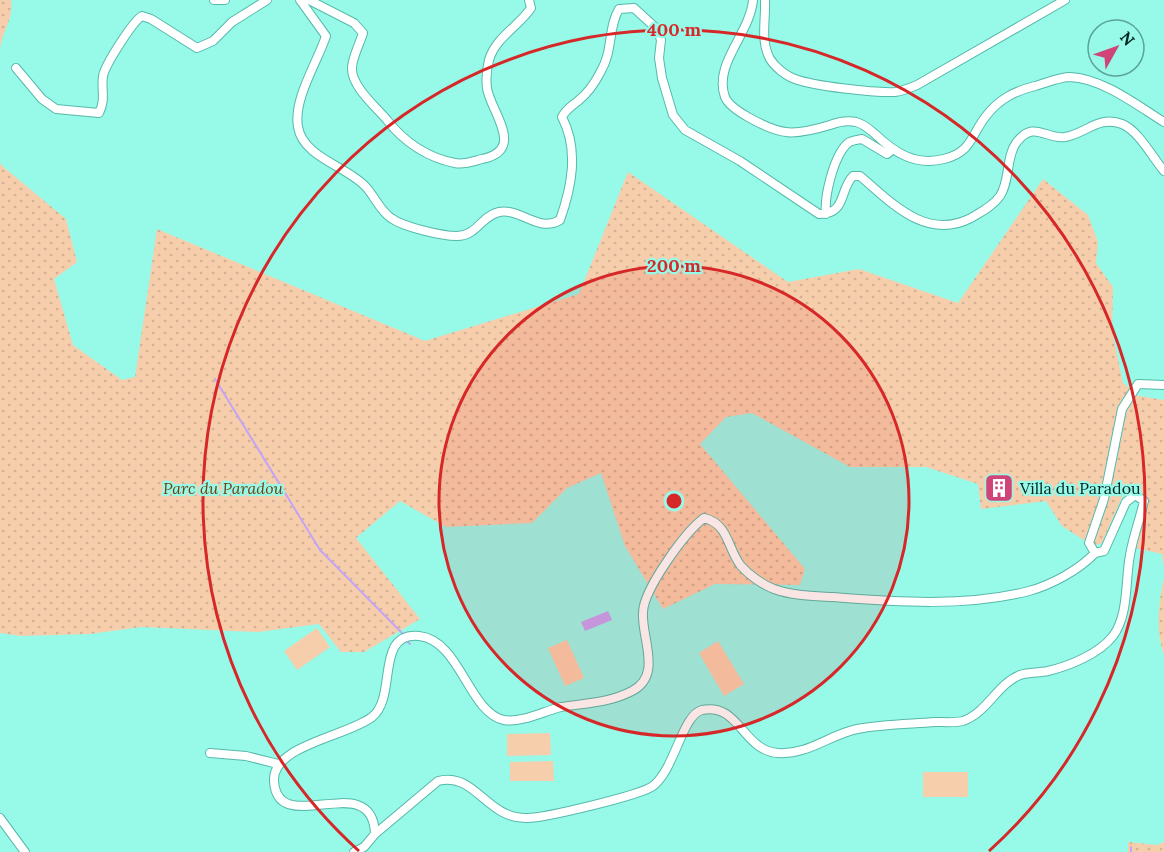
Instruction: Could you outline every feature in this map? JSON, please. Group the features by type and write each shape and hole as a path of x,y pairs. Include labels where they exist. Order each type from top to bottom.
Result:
{"street":[{"path":"214,0 225,0"},
{"path":"16,68 42,99 56,109 99,113 105,102 104,75 108,61 123,43 134,21 142,16 151,19 197,48 213,41 232,22 267,0"},
{"path":"300,0 326,36 305,82 297,125 301,138 316,153 364,185 390,218 411,226 458,236 472,233 489,216 501,211 541,224 552,225 560,220 567,199 574,152 562,117 566,110 580,100 601,72 609,56 614,17 619,9 634,8 657,29 661,40 659,58 662,78 673,115 685,130 740,161 819,214 826,214 837,209 843,200 848,181 853,176 860,176 905,215 921,223 964,221 985,211 1000,195 1010,172 1014,145 1025,134 1040,130 1063,138 1075,135 1091,125 1110,122 1122,124 1131,130 1164,171"},
{"path":"309,0 354,23 363,33 352,68 357,84 399,135 418,149 446,161 460,164 488,158 501,148 505,133 487,88 489,61 495,47 531,8 529,0"},
{"path":"753,0 748,25 725,65 722,82 725,99 740,112 778,133 800,134 842,121 856,121 865,125 892,150 904,157 921,161 942,159 960,153 973,139 985,117 998,102 1016,91 1070,77 1087,81 1137,102 1164,122"},
{"path":"765,0 765,46 771,61 781,71 795,79 813,83 886,92 917,85 1065,0"},
{"path":"826,214 826,195 838,156 850,141 862,139 887,154 892,150"},
{"path":"1095,553 1089,543 1104,499 1122,409 1138,384 1164,386"},
{"path":"354,852 364,847 375,834 438,781 448,778 474,790 507,817 530,818 635,795 652,786 665,773 676,753 687,723 699,711 718,708 731,715 754,742 776,753 808,749 848,731 871,726 963,721 976,713 1006,682 1022,674 1049,670 1079,660 1112,638 1123,613 1130,555 1144,501 1135,495 1126,502 1104,551 1095,553 1088,561 1043,586 1010,595 967,600 891,601 798,594 775,589 754,578 740,565 722,528 714,520 704,518 681,540 661,571 643,611 649,666 645,679 634,690 609,701 556,708 514,720 502,720 491,713 447,653 421,636 410,637 394,646 388,660 383,705 373,716 359,726 285,756 278,764 274,782 277,793 285,802 297,807 353,803 367,811 373,821 375,834"},
{"path":"210,753 246,756 278,764"},
{"path":"0,818 24,852"}],"green space":[{"path":"0,0 11,0 11,7 0,49"},
{"name":"Parc du Paradou","path":"0,161 1,165 66,219 77,262 54,279 73,345 122,380 135,377 157,229 425,341 579,294 628,172 788,282 859,269 958,303 1043,179 1088,215 1098,242 1096,263 1113,287 1112,331 1123,383 1139,396 1164,400 1164,568 1162,554 1135,548 1148,498 1135,489 1122,497 1102,543 1093,546 1062,526 1046,501 981,509 978,484 926,467 850,467 752,413 726,417 700,444 805,569 800,585 715,584 663,609 625,546 601,473 567,488 532,523 446,527 400,501 356,538 420,619 364,652 341,652 319,624 258,632 141,627 90,634 21,636 0,633"},
{"path":"1164,577 1164,655 1161,646 1159,606"},
{"path":"317,628 330,647 297,670 284,651"},
{"path":"567,640 584,678 565,686 548,648"},
{"path":"718,641 744,684 724,696 699,653"},
{"path":"550,733 551,755 507,756 507,734"},
{"path":"553,761 554,781 510,781 510,762"},
{"path":"923,772 968,772 968,797 923,797"},
{"path":"1128,842 1157,845 1164,842 1164,852 1128,852"}],"shaded area":[{"path":"608,611 612,620 585,631 581,622"}],"waterway":[{"path":"215,379 320,550 402,633"},
{"path":"1131,847 1131,852"}],"place":[{"name":"Villa du Paradou","path":"999,488"}]}
